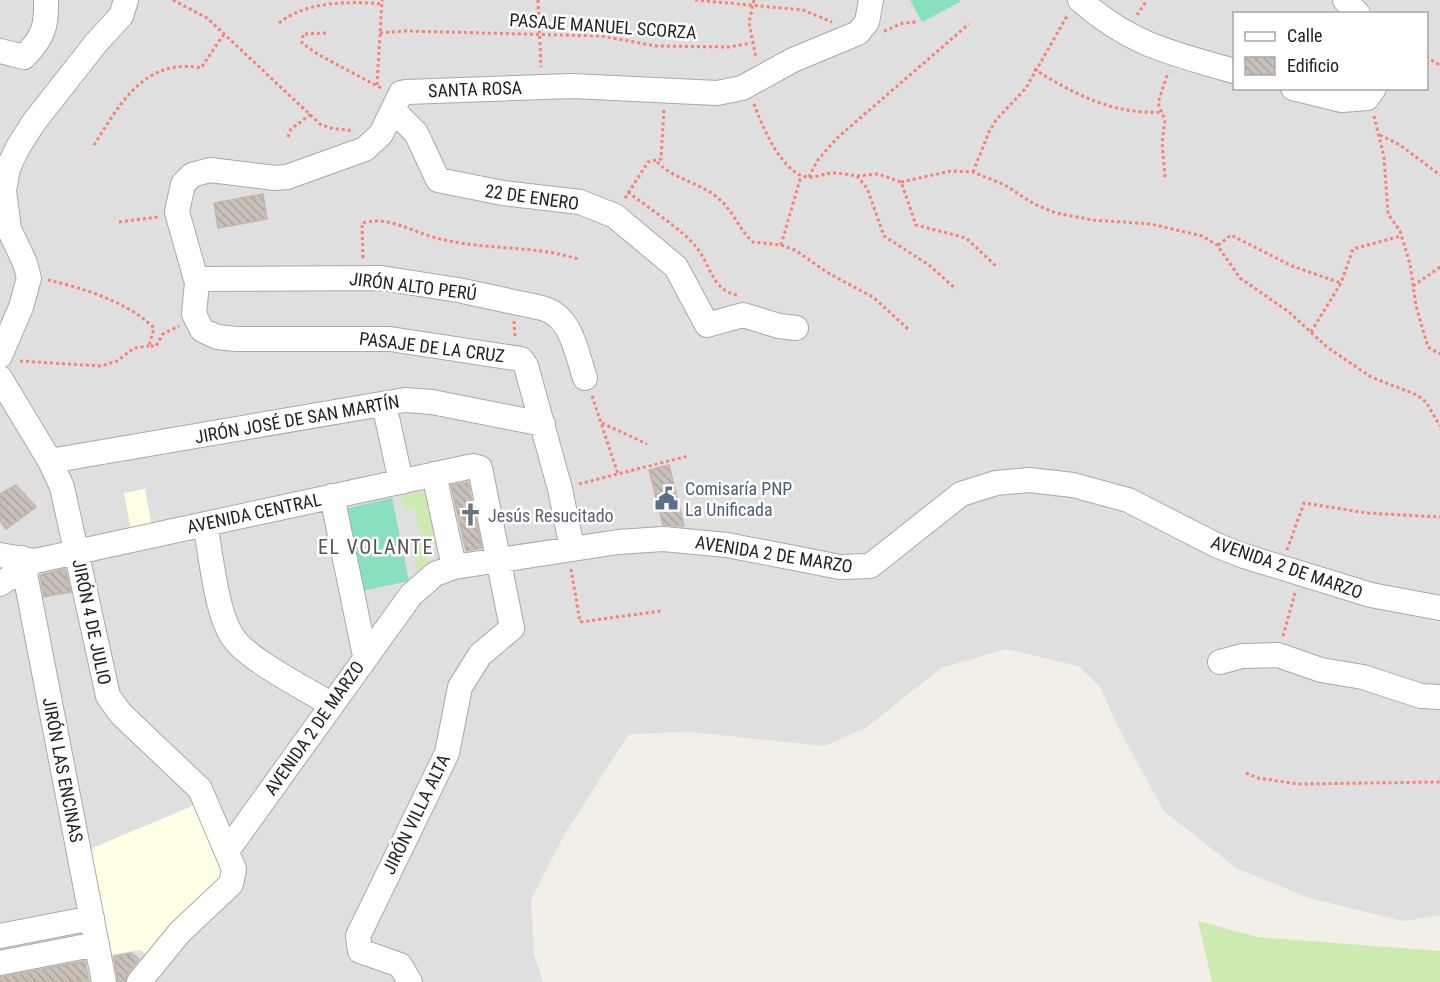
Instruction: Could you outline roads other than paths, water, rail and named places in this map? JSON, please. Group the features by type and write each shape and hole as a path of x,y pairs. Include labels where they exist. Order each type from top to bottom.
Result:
{"street":[{"path":"0,51 24,57 38,43 45,29 46,0"},
{"path":"9,359 28,278 25,263 9,229 4,192 8,168 34,122 91,49 122,16 126,0"},
{"name":"SANTA ROSA","path":"196,279 178,217 179,193 183,184 192,175 210,170 275,178 312,170 365,149 381,134 389,100 406,92 459,92 540,86 717,93 734,90 793,60 858,33 867,22 871,0"},
{"path":"1345,0 1356,12"},
{"path":"1075,5 1140,43 1233,71"},
{"path":"1301,90 1342,100 1370,93"},
{"name":"22 DE ENERO","path":"389,100 416,133 438,180 510,194 570,200 589,205 615,216 676,267 707,325 743,315 779,326 796,328"},
{"name":"JIRÓN ALTO PERÚ","path":"196,279 363,277 458,290 548,309 558,315 568,328 585,378"},
{"name":"PASAJE DE LA CRUZ","path":"196,279 195,319 202,330 217,337 378,338 515,357 526,366 543,424 571,555"},
{"name":"JIRÓN 4 DE JULIO","path":"0,378 50,461 62,487 108,696 122,714 200,789 227,851"},
{"name":"JIRÓN JOSÉ DE SAN MARTÍN","path":"50,461 384,404 423,400 543,424"},
{"path":"384,404 401,482"},
{"name":"AVENIDA CENTRAL","path":"0,584 20,561 77,552 473,466 481,470 500,560"},
{"path":"434,474 454,567"},
{"name":"AVENIDA 2 DE MARZO","path":"227,851 330,704 418,587 435,574 454,567 500,560 571,555 618,542 679,540 737,546 840,567 870,566 962,494 989,484 1029,480 1073,485 1128,500 1230,551 1371,595 1440,608"},
{"path":"332,496 365,656"},
{"path":"205,524 224,619 231,636 250,654 330,704"},
{"name":"JIRÓN VILLA ALTA","path":"410,982 400,965 360,951 358,936 447,753 460,687 480,655 512,628 500,560"},
{"name":"JIRÓN LAS ENCINAS","path":"20,561 104,982"},
{"path":"1220,662 1252,655 1278,655 1321,670 1363,677 1422,696 1440,697"},
{"path":"139,982 180,932 231,884 234,869 227,851"},
{"path":"0,936 92,918"},
{"path":"0,963 97,944"}],"place":[{"name":"Comisaría PNP La Unificada","path":"667,498"},
{"name":"Jesús Resucitado","path":"470,515"}],"district":[{"name":"EL VOLANTE","path":"376,547"}]}
